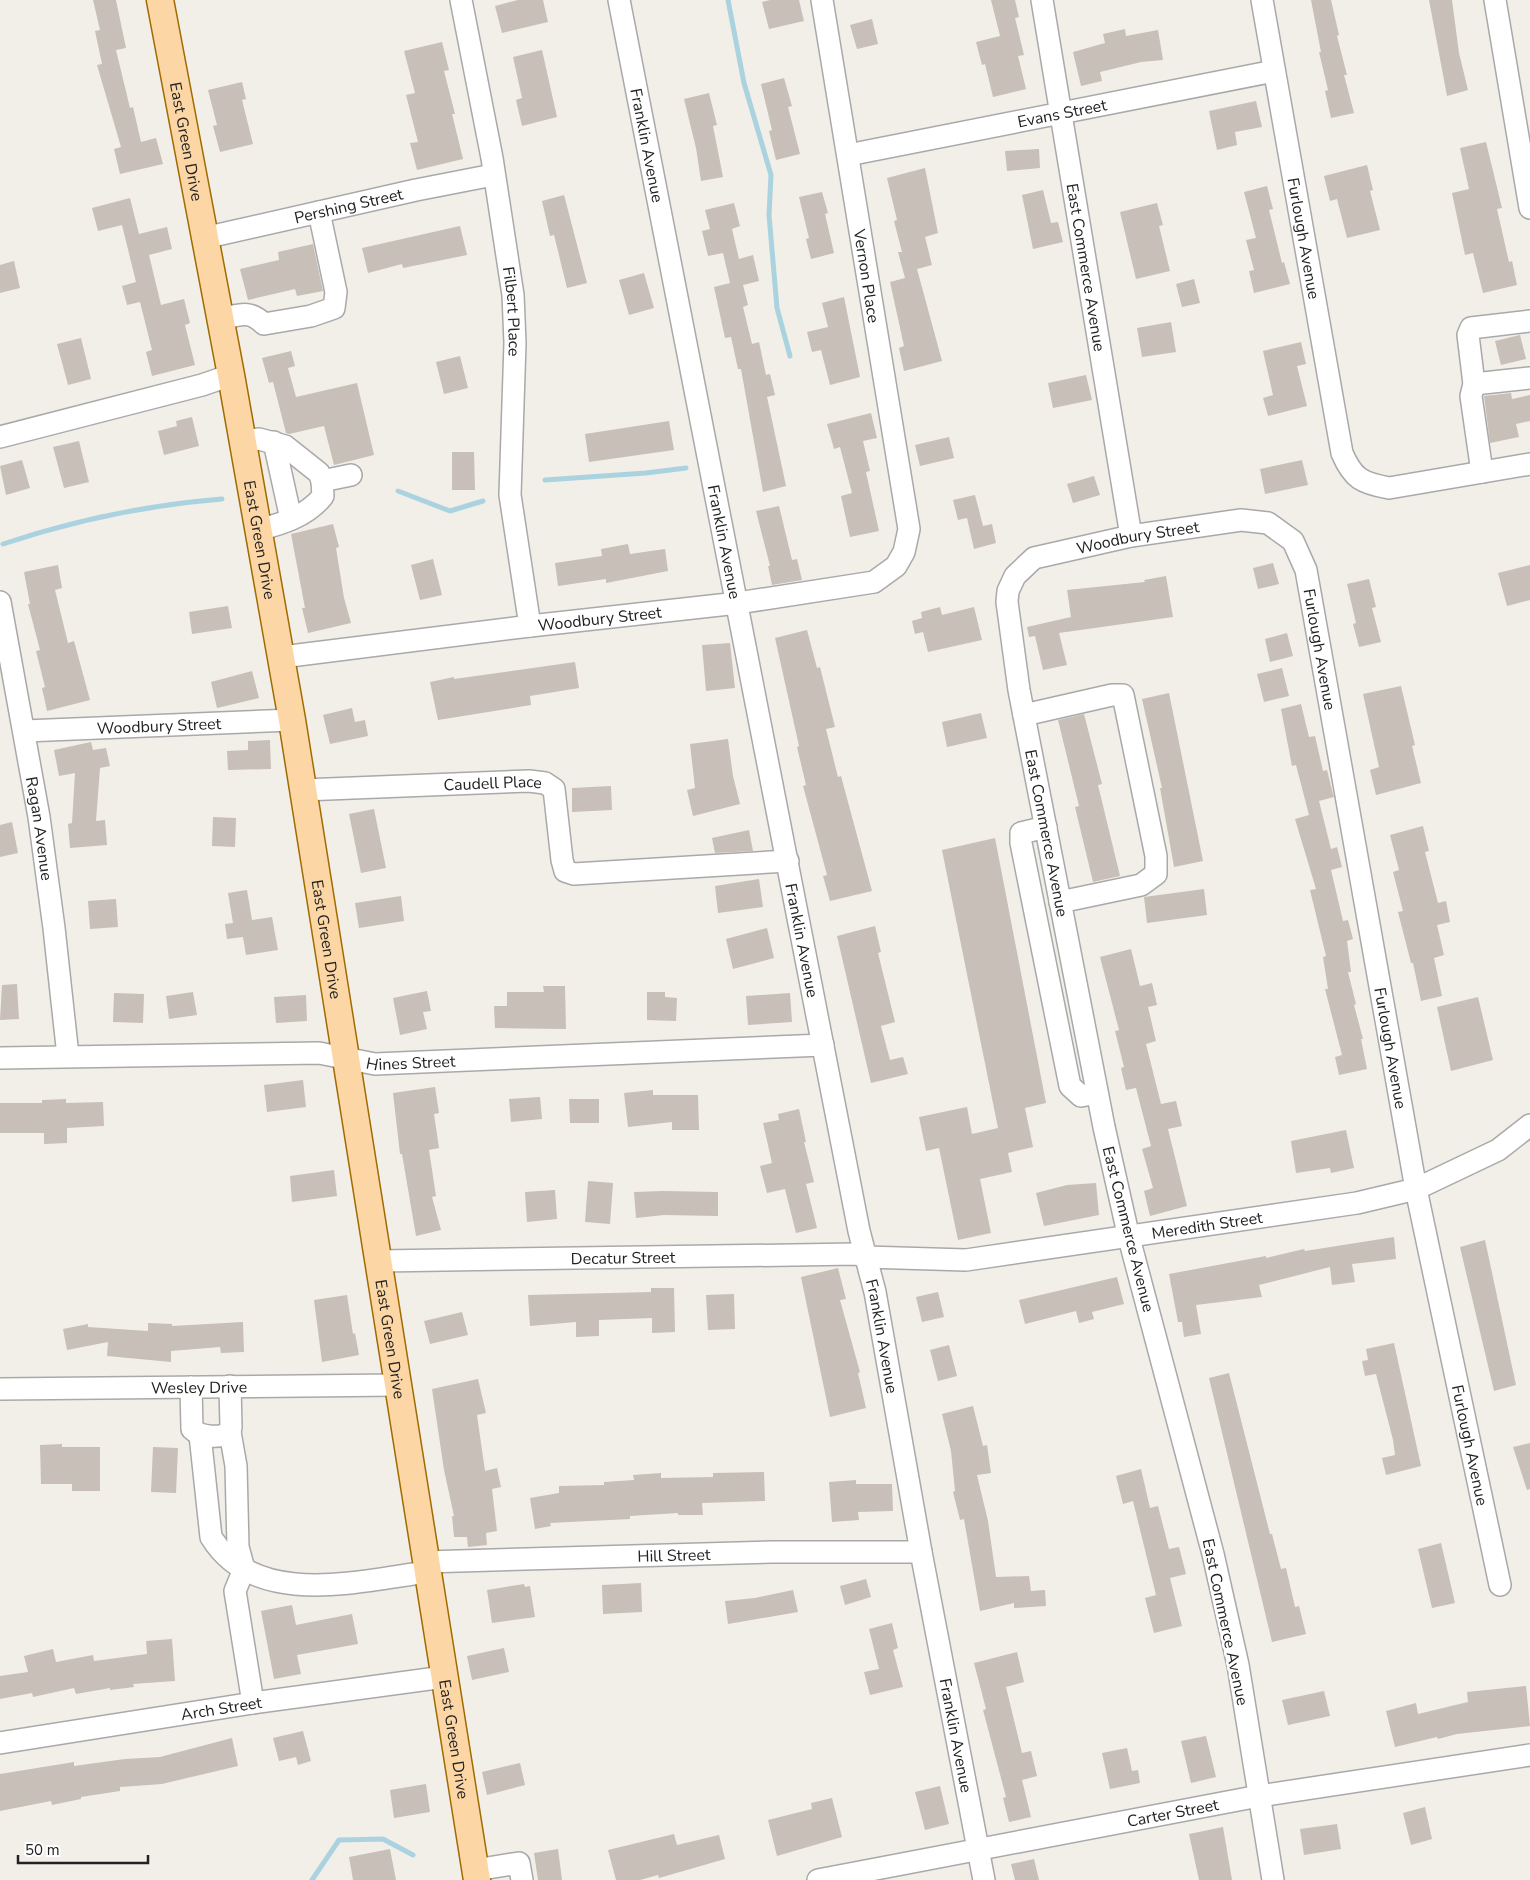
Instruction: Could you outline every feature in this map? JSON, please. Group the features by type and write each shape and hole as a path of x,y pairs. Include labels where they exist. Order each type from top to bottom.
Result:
{"main road":[{"name":"East Green Drive","path":"160,0 282,657 476,1875"}],"street":[{"name":"Filbert Place","path":"461,0 492,158 493,175 513,295 515,343 510,494 530,626"},
{"name":"Franklin Avenue","path":"619,0 823,1045 866,1257 875,1292 921,1552 984,1880"},
{"name":"Vernon Place","path":"822,0 908,529 904,552"},
{"name":"East Commerce Avenue","path":"1042,0 1131,536"},
{"name":"Furlough Avenue","path":"1262,0 1342,453 1353,475 1371,485 1389,488 1482,472"},
{"path":"1495,0 1530,208"},
{"name":"Evans Street","path":"848,155 1274,71"},
{"name":"Pershing Street","path":"204,238 493,175"},
{"path":"220,319 246,313 254,315 264,324 311,316 334,308 336,292 319,212"},
{"path":"1530,321 1471,328 1468,336 1474,384 1471,396 1482,472 1530,464"},
{"path":"0,437 202,385 230,375"},
{"path":"1474,384 1530,378"},
{"path":"242,441 259,439 285,446 319,473 322,481 323,496 320,500 291,520 258,530"},
{"path":"274,442 291,520"},
{"path":"322,481 351,475"},
{"name":"Woodbury Street","path":"1015,576 1034,558 1131,536 1241,520 1268,523"},
{"name":"Furlough Avenue","path":"1268,523 1293,541 1306,570 1416,1189 1500,1585"},
{"name":"Woodbury Street","path":"282,657 530,626 738,603 874,582 896,566 904,552"},
{"name":"East Commerce Avenue","path":"1015,576 1008,591 1007,602 1024,715 1097,1093 1130,1238 1213,1554 1238,1665 1273,1880"},
{"name":"Ragan Avenue","path":"0,602 25,731 54,928 68,1056"},
{"path":"1024,715 1112,695 1124,695 1156,856 1156,874 1141,885 1060,902"},
{"name":"Woodbury Street","path":"25,731 292,720"},
{"name":"Caudell Place","path":"304,790 529,781 545,783 554,789 562,860 565,871 574,874 788,861"},
{"path":"1046,827 1021,833 1021,843 1070,1086 1080,1096 1097,1093"},
{"name":"Hines Street","path":"0,1058 319,1053 374,1064 823,1045"},
{"name":"Meredith Street","path":"866,1257 966,1260 1130,1238 1357,1203 1416,1189 1498,1150 1530,1125"},
{"name":"Decatur Street","path":"378,1261 856,1254 866,1257"},
{"name":"Wesley Drive","path":"0,1389 398,1385"},
{"path":"230,1386 230,1432 236,1466 238,1547 244,1569 235,1591 253,1703"},
{"name":"Hill Street","path":"191,1387 191,1424 192,1429 200,1435 211,1536 215,1544 244,1569 260,1577 310,1586 335,1585 426,1567 771,1552 921,1552"},
{"path":"200,1435 224,1435 230,1432"},
{"name":"Arch Street","path":"0,1743 253,1703 444,1677"},
{"name":"Carter Street","path":"818,1880 1259,1796 1530,1756"},
{"path":"476,1875 519,1863 522,1880"}],"building":[{"path":"93,0 116,0 126,48 116,50 130,108 133,107 141,142 156,138 163,164 120,174 114,149 121,147 97,65 102,64 95,31 100,30"},
{"path":"518,0 543,0 548,22 502,33 495,6"},
{"path":"770,0 799,0 804,21 769,29 762,2"},
{"path":"991,0 1015,0 1019,17 1015,18 1024,55 1018,56 1026,89 993,97 985,64 982,65 976,42 1000,36"},
{"path":"1311,0 1331,0 1339,35 1337,36 1347,75 1344,75 1354,113 1331,118 1325,91 1328,90 1319,52 1321,52"},
{"path":"1429,0 1452,0 1459,53 1468,90 1447,96"},
{"path":"872,19 878,44 857,49 850,25"},
{"path":"1125,29 1126,36 1158,30 1163,60 1141,62 1100,72 1102,81 1081,86 1073,52 1105,43 1103,34"},
{"path":"442,42 449,70 444,71 455,114 452,114 463,159 417,170 410,143 418,142 406,95 415,93 404,51"},
{"path":"542,50 557,117 522,126 516,100 522,98 513,57"},
{"path":"784,78 792,106 788,107 800,154 776,160 769,131 772,130 761,84"},
{"path":"242,82 246,99 242,100 253,144 220,152 213,126 217,125 208,90"},
{"path":"709,93 717,125 713,126 723,177 701,181 696,148 684,99"},
{"path":"1256,101 1262,127 1235,132 1237,145 1217,150 1209,111"},
{"path":"1486,142 1502,208 1497,209 1509,262 1512,261 1517,285 1483,293 1473,253 1465,255 1452,193 1469,189 1460,148"},
{"path":"1039,149 1040,168 1007,171 1005,151"},
{"path":"1367,165 1373,190 1370,191 1380,230 1347,238 1337,199 1330,201 1324,176"},
{"path":"925,168 938,233 925,237 932,265 917,269 942,361 904,371 899,348 904,346 890,282 905,278 898,252 902,252 894,221 897,220 887,178"},
{"path":"1267,186 1273,209 1269,210 1282,263 1284,262 1290,284 1254,293 1249,271 1254,270 1246,240 1256,238 1244,192"},
{"path":"1043,190 1051,223 1058,222 1063,242 1033,249 1022,195"},
{"path":"822,192 828,213 825,214 834,253 811,259 806,239 809,238 799,197"},
{"path":"564,195 587,283 567,288 554,235 550,236 542,201"},
{"path":"130,198 139,234 167,227 172,249 149,255 161,305 184,299 190,323 185,325 195,365 152,376 146,352 152,350 140,302 127,305 122,286 136,282 122,225 98,231 92,208"},
{"path":"734,203 740,226 732,229 739,259 753,255 759,281 743,285 748,305 743,307 752,344 759,342 766,375 770,374 775,395 767,397 786,486 763,492 741,369 738,369 731,337 725,338 714,287 730,283 723,253 708,256 702,231 710,229 705,210"},
{"path":"1157,203 1163,225 1159,226 1170,271 1136,279 1120,212"},
{"path":"460,226 467,255 403,268 402,264 368,273 362,248"},
{"path":"313,244 323,291 297,296 295,289 248,300 240,269 279,260 278,252"},
{"path":"14,261 20,288 0,293 0,265"},
{"path":"644,273 654,308 629,315 619,280"},
{"path":"1194,279 1200,303 1182,307 1176,284"},
{"path":"844,297 860,377 830,385 821,350 812,352 807,332 828,327 822,303"},
{"path":"1171,322 1176,352 1142,357 1137,328"},
{"path":"1520,335 1526,359 1501,365 1495,341"},
{"path":"81,338 91,379 68,385 57,344"},
{"path":"1301,342 1306,364 1297,366 1307,406 1268,416 1263,398 1273,395 1263,351"},
{"path":"291,351 295,366 288,368 296,397 357,383 374,455 334,465 324,426 289,434 286,433 273,382 269,383 262,358"},
{"path":"460,356 468,388 444,394 436,362"},
{"path":"1086,375 1092,400 1053,408 1048,383"},
{"path":"1511,393 1512,399 1530,395 1530,421 1516,424 1519,437 1490,443 1484,396"},
{"path":"871,413 877,438 863,441 870,471 866,472 879,531 850,537 841,496 852,493 840,447 834,449 827,424"},
{"path":"192,417 199,446 164,455 158,431 177,426 176,421"},
{"path":"669,421 674,450 589,462 585,434"},
{"path":"949,437 954,458 920,466 915,445"},
{"path":"79,441 89,482 64,488 53,447"},
{"path":"452,452 474,452 475,490 452,490"},
{"path":"22,460 30,488 6,495 0,466"},
{"path":"1302,460 1308,485 1265,494 1260,469"},
{"path":"1094,476 1100,495 1073,503 1067,484"},
{"path":"975,495 983,526 992,524 996,543 974,549 967,518 958,520 953,500"},
{"path":"779,506 792,560 797,559 802,580 772,585 768,566 770,566 756,511"},
{"path":"333,524 339,547 336,548 344,598 351,623 308,633 302,608 305,608 291,534"},
{"path":"628,544 630,554 665,549 668,571 606,583 606,579 558,586 555,563 602,556 601,549"},
{"path":"433,559 442,595 420,600 411,565"},
{"path":"1273,563 1279,584 1258,589 1253,568"},
{"path":"58,565 62,588 55,590 68,643 74,641 90,700 47,711 42,688 45,687 36,651 40,650 28,604 30,604 24,572"},
{"path":"1530,565 1530,600 1507,606 1498,573"},
{"path":"1166,576 1173,617 1059,633 1067,665 1043,670 1035,636 1029,637 1027,627 1071,617 1067,590 1145,582 1144,580"},
{"path":"1369,579 1376,607 1372,608 1381,642 1359,647 1353,624 1356,623 1347,584"},
{"path":"228,606 232,628 192,634 189,612"},
{"path":"940,607 942,615 974,607 982,640 928,652 923,632 915,634 912,621 922,618 921,612"},
{"path":"807,630 817,668 820,667 835,727 826,729 838,777 841,776 872,891 830,901 823,876 827,875 803,786 806,785 797,747 799,746 775,638"},
{"path":"1287,633 1293,656 1270,662 1265,639"},
{"path":"730,643 735,688 706,691 702,645"},
{"path":"575,662 579,688 530,696 531,705 438,720 430,682 454,677 454,679"},
{"path":"1282,668 1289,696 1264,702 1257,674"},
{"path":"252,671 259,698 217,708 211,682"},
{"path":"1401,686 1415,745 1412,746 1421,783 1376,795 1370,770 1379,767 1363,694"},
{"path":"1169,693 1203,861 1174,867 1160,788 1162,788 1142,699"},
{"path":"1301,704 1309,737 1315,736 1323,771 1327,770 1334,797 1319,801 1331,849 1337,847 1342,867 1331,870 1343,921 1348,920 1353,939 1347,941 1351,972 1348,972 1363,1039 1361,1039 1367,1069 1339,1075 1335,1057 1342,1055 1325,989 1328,989 1323,957 1326,956 1310,890 1316,889 1295,819 1309,815 1296,765 1292,766 1281,709"},
{"path":"352,708 355,722 365,720 368,736 330,744 323,715"},
{"path":"981,713 987,738 947,747 942,722"},
{"path":"1084,714 1102,784 1098,785 1120,876 1093,882 1075,807 1079,806 1058,720"},
{"path":"728,739 733,776 740,804 693,816 687,790 695,788 690,744"},
{"path":"270,740 271,769 228,770 227,751 248,750 248,741"},
{"path":"91,742 93,750 106,748 110,766 100,768 96,821 105,820 107,845 70,848 68,824 72,823 75,773 59,776 54,750"},
{"path":"611,786 612,810 572,812 572,788"},
{"path":"374,809 386,868 361,873 349,814"},
{"path":"213,817 236,818 235,847 212,846"},
{"path":"12,822 18,853 0,857 0,825"},
{"path":"1423,826 1429,851 1425,852 1438,903 1446,901 1450,922 1437,925 1444,955 1434,958 1442,996 1421,1001 1413,963 1411,963 1398,912 1403,911 1393,872 1399,870 1390,835"},
{"path":"749,830 753,851 715,853 712,838"},
{"path":"995,838 1046,1103 1025,1108 1033,1147 1008,1153 1012,1172 980,1179 991,1233 958,1240 939,1148 926,1151 919,1117 967,1107 972,1134 998,1128 942,850"},
{"path":"759,879 763,907 718,913 715,886"},
{"path":"1204,889 1207,915 1147,923 1144,897"},
{"path":"247,890 252,920 272,917 278,950 246,955 243,937 227,939 225,924 233,923 228,893"},
{"path":"401,896 404,921 359,928 355,903"},
{"path":"116,899 118,927 90,929 88,901"},
{"path":"875,926 881,952 878,953 895,1022 881,1026 890,1060 903,1057 908,1074 871,1083 837,936"},
{"path":"767,928 774,958 733,969 726,939"},
{"path":"1131,949 1140,986 1152,983 1157,1005 1148,1007 1156,1041 1146,1044 1161,1104 1176,1101 1182,1126 1168,1129 1187,1206 1150,1216 1144,1191 1153,1188 1142,1149 1151,1146 1136,1088 1126,1090 1121,1068 1124,1067 1115,1031 1119,1030 1100,957"},
{"path":"17,984 19,1019 0,1020 2,985"},
{"path":"543,986 565,986 566,1029 495,1028 494,1006 507,1006 507,992 544,992"},
{"path":"427,991 431,1011 423,1012 427,1029 400,1035 393,998"},
{"path":"193,992 197,1015 169,1019 166,996"},
{"path":"647,992 665,992 665,997 677,998 676,1021 647,1020"},
{"path":"114,993 144,994 143,1023 113,1022"},
{"path":"790,993 792,1022 748,1025 746,996"},
{"path":"306,995 307,1021 276,1023 274,997"},
{"path":"1478,997 1493,1060 1451,1071 1437,1007"},
{"path":"303,1080 306,1107 267,1112 264,1085"},
{"path":"435,1087 439,1113 434,1114 439,1148 429,1150 436,1196 432,1197 441,1230 416,1236 402,1154 400,1154 393,1093"},
{"path":"653,1090 653,1095 698,1095 699,1130 672,1130 672,1122 628,1127 624,1093"},
{"path":"540,1097 542,1119 511,1122 509,1099"},
{"path":"66,1099 66,1103 103,1102 104,1126 67,1128 67,1143 44,1144 44,1133 0,1133 0,1103 42,1103 42,1100"},
{"path":"569,1099 599,1099 599,1123 570,1123"},
{"path":"799,1109 806,1142 804,1142 814,1182 806,1184 817,1228 796,1233 785,1189 767,1193 760,1166 772,1163 763,1123 779,1120 778,1114"},
{"path":"1346,1130 1354,1168 1331,1173 1330,1168 1296,1173 1291,1141"},
{"path":"334,1170 337,1196 292,1202 290,1176"},
{"path":"588,1181 613,1183 610,1224 585,1222"},
{"path":"1096,1183 1099,1215 1044,1226 1036,1193 1067,1185"},
{"path":"555,1190 557,1219 527,1222 525,1192"},
{"path":"634,1192 718,1192 718,1216 664,1215 636,1218"},
{"path":"1394,1237 1396,1259 1352,1264 1355,1282 1332,1285 1330,1267 1259,1285 1262,1297 1196,1305 1201,1334 1184,1337 1182,1322 1178,1322 1169,1274 1266,1256 1266,1258 1304,1249 1305,1251"},
{"path":"1485,1240 1516,1385 1494,1391 1460,1247"},
{"path":"838,1268 846,1299 840,1300 860,1372 858,1373 866,1408 830,1417 801,1277"},
{"path":"1117,1277 1124,1304 1092,1312 1094,1319 1079,1323 1076,1311 1025,1324 1019,1300"},
{"path":"651,1288 674,1288 675,1332 652,1333 652,1318 599,1320 599,1336 576,1337 576,1322 530,1326 528,1295 651,1292"},
{"path":"938,1292 944,1317 922,1322 916,1297"},
{"path":"734,1294 735,1329 708,1330 706,1295"},
{"path":"347,1295 353,1334 355,1333 359,1355 322,1362 314,1300"},
{"path":"462,1312 468,1335 430,1344 424,1321"},
{"path":"243,1322 244,1352 221,1353 220,1347 171,1351 171,1362 107,1356 108,1342 67,1350 63,1329 88,1324 88,1327 148,1331 148,1323 172,1324 172,1326"},
{"path":"1394,1343 1421,1466 1386,1475 1382,1458 1395,1455 1393,1440 1376,1374 1365,1376 1362,1361 1368,1360 1366,1349"},
{"path":"949,1345 957,1376 938,1381 930,1350"},
{"path":"1229,1373 1270,1534 1272,1534 1281,1569 1286,1568 1295,1607 1299,1606 1306,1634 1272,1642 1209,1378"},
{"path":"478,1379 486,1413 477,1415 485,1471 497,1468 501,1487 492,1489 497,1531 486,1533 487,1545 468,1547 467,1537 454,1537 452,1516 454,1516 444,1470 432,1389"},
{"path":"973,1406 983,1446 987,1445 991,1473 977,1475 988,1521 996,1577 1029,1576 1031,1591 1045,1590 1046,1606 1014,1608 1014,1603 980,1611 964,1519 960,1520 953,1492 955,1491 951,1451 942,1414"},
{"path":"1530,1443 1530,1489 1527,1490 1513,1447"},
{"path":"62,1444 62,1447 100,1447 100,1491 72,1491 72,1484 41,1484 40,1445"},
{"path":"153,1447 178,1448 176,1493 151,1492"},
{"path":"1141,1469 1150,1508 1158,1506 1169,1549 1179,1547 1186,1574 1170,1578 1182,1626 1154,1633 1145,1598 1156,1595 1133,1501 1123,1504 1116,1476"},
{"path":"764,1472 765,1501 702,1503 703,1515 678,1515 678,1513 630,1516 630,1519 550,1523 551,1526 535,1529 530,1498 559,1493 559,1486 604,1485 604,1482 634,1480 633,1475 661,1473 661,1478 713,1477 713,1473"},
{"path":"856,1480 856,1484 892,1484 893,1511 858,1512 859,1520 832,1522 829,1482"},
{"path":"1441,1543 1455,1603 1432,1608 1418,1549"},
{"path":"866,1579 871,1597 845,1605 840,1586"},
{"path":"641,1583 642,1612 603,1614 602,1585"},
{"path":"524,1584 525,1587 530,1586 535,1617 492,1623 487,1590"},
{"path":"793,1590 798,1612 728,1624 725,1601 755,1598"},
{"path":"292,1605 296,1625 352,1614 358,1644 297,1655 301,1674 274,1679 261,1611"},
{"path":"892,1623 898,1648 893,1650 903,1687 870,1695 864,1672 879,1669 869,1629"},
{"path":"172,1639 175,1681 133,1684 134,1687 110,1690 110,1688 76,1694 74,1688 33,1697 32,1693 0,1699 0,1676 28,1672 24,1656 53,1649 56,1662 93,1655 94,1661 147,1654 146,1641"},
{"path":"504,1648 509,1672 472,1680 467,1656"},
{"path":"1017,1652 1024,1682 1006,1687 1022,1753 1031,1751 1037,1776 1022,1780 1031,1817 1009,1822 1003,1798 1006,1797 983,1710 986,1709 974,1663"},
{"path":"1526,1686 1530,1726 1457,1734 1438,1739 1437,1737 1395,1747 1386,1711 1416,1703 1418,1714 1468,1702 1467,1692"},
{"path":"1324,1691 1330,1716 1288,1725 1282,1700"},
{"path":"303,1731 311,1761 298,1765 296,1757 279,1761 273,1738"},
{"path":"1206,1736 1216,1777 1191,1783 1181,1741"},
{"path":"232,1738 238,1766 162,1784 120,1787 120,1791 81,1797 81,1799 52,1805 51,1801 0,1811 0,1774 74,1762 74,1766 125,1759 160,1757"},
{"path":"1127,1748 1132,1771 1138,1770 1140,1783 1110,1789 1102,1753"},
{"path":"520,1763 525,1785 487,1795 482,1772"},
{"path":"426,1784 430,1812 394,1818 390,1790"},
{"path":"940,1786 949,1824 925,1830 915,1792"},
{"path":"832,1798 842,1837 777,1856 768,1820 812,1809 811,1803"},
{"path":"1425,1807 1432,1839 1411,1845 1403,1813"},
{"path":"1337,1824 1341,1849 1304,1855 1300,1829"},
{"path":"1223,1827 1232,1880 1199,1880 1189,1834"},
{"path":"674,1834 677,1845 719,1835 725,1859 659,1878 658,1875 640,1880 616,1880 608,1850"},
{"path":"390,1849 396,1880 353,1880 349,1857"},
{"path":"558,1849 562,1880 538,1880 534,1853"},
{"path":"1034,1859 1039,1880 1015,1880 1011,1864"}],"waterway":[{"path":"728,0 744,83 771,175 769,215 777,308 790,356"},
{"path":"545,480 646,473 686,468"},
{"path":"398,491 450,511 483,501"},
{"path":"3,544 30,535 111,515 166,505 222,499"},
{"path":"312,1880 339,1840 383,1839 413,1855"}]}
